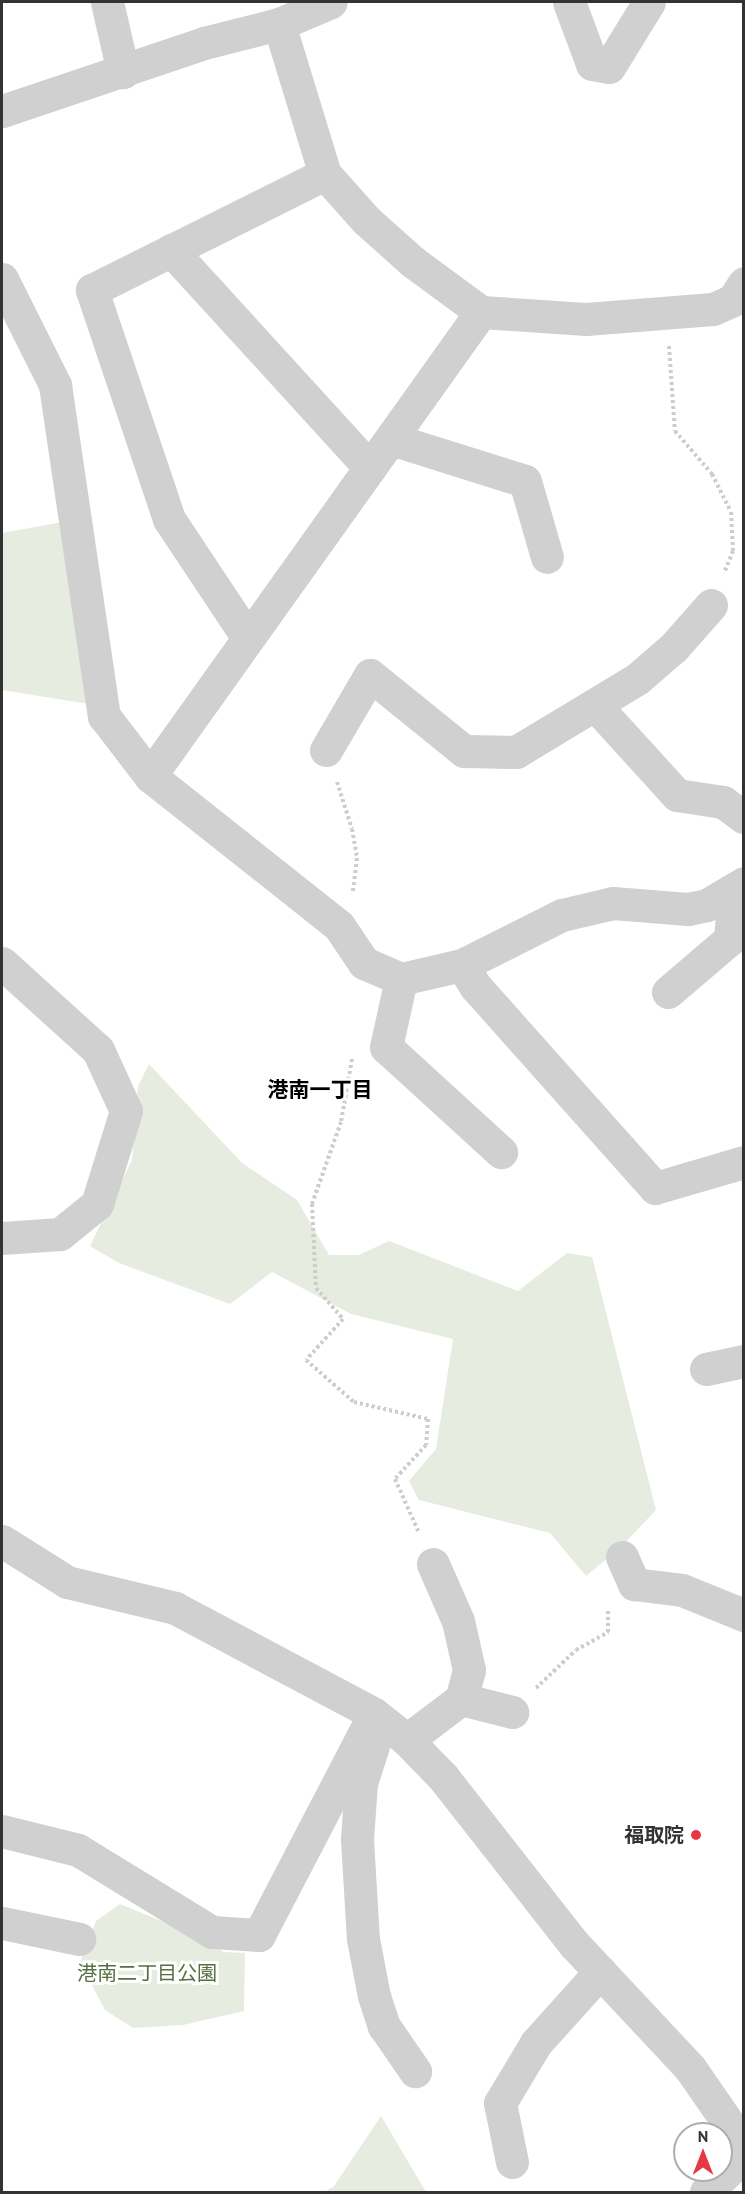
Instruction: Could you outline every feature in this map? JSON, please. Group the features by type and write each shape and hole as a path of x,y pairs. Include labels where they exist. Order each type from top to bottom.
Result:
{"street":[{"path":"107,2 123,72"},
{"path":"2,111 204,43 279,24 331,2"},
{"path":"569,2 592,64 609,67 649,2"},
{"path":"279,24 325,174 366,220 405,255 481,312 586,319 713,309 732,300 744,283"},
{"path":"248,638 169,519 92,290 325,174"},
{"path":"171,250 370,468"},
{"path":"2,279 55,385 104,716 150,776 339,926 364,963 400,979 462,965 562,915 613,903 688,909 707,905 739,886"},
{"path":"150,776 481,312"},
{"path":"391,439 525,481 547,557"},
{"path":"326,750 370,675 464,751 516,752 637,679 667,654 711,605"},
{"path":"594,705 676,795 723,802 744,817"},
{"path":"668,992 730,939 739,886"},
{"path":"2,963 98,1050 126,1111 97,1204 60,1234 2,1238"},
{"path":"462,965 476,987 655,1188 744,1162"},
{"path":"400,979 386,1047 501,1152"},
{"path":"706,1370 744,1360"},
{"path":"2,1541 67,1582 175,1608 374,1714 407,1740 443,1777 600,1972 690,2068 744,2146"},
{"path":"622,1557 634,1584 682,1590 744,1616"},
{"path":"407,1740 461,1699 469,1670 459,1621 433,1564"},
{"path":"461,1699 512,1712"},
{"path":"2,1831 78,1850 212,1932 259,1935 374,1714"},
{"path":"374,1714 374,1745 361,1783 357,1839 363,1939 374,1996 384,2026 415,2071"},
{"path":"2,1923 79,1939"},
{"path":"512,2162 500,2103 536,2043 600,1972"},
{"path":"706,2193 744,2156"}],"path":[{"path":"666,313 675,431 712,474 731,512 733,551 711,605"},
{"path":"326,750 352,829 357,858 352,902 339,926"},
{"path":"354,1052 341,1122 312,1204 316,1288 343,1319 306,1360 354,1402 428,1419 426,1445 395,1479 433,1564"},
{"path":"512,1712 576,1650 608,1632 608,1600"}],"green space":[{"path":"63,522 89,704 2,690 2,533"},
{"path":"149,1064 242,1163 297,1200 329,1255 359,1255 389,1241 518,1291 567,1253 592,1257 656,1510 620,1548 586,1576 550,1533 419,1500 409,1481 436,1449 453,1339 351,1314 272,1272 230,1304 119,1263 90,1246 132,1160 138,1086"},
{"name":"港南二丁目公園","path":"120,1904 190,1933 224,1952 245,1953 244,2011 183,2025 133,2028 105,2010 80,1962 96,1921"},
{"path":"381,2116 426,2192 325,2192 334,2186"}],"place":[{"name":"福取院","path":"696,1835"}],"district":[{"name":"港南一丁目","path":"320,1090"}]}
